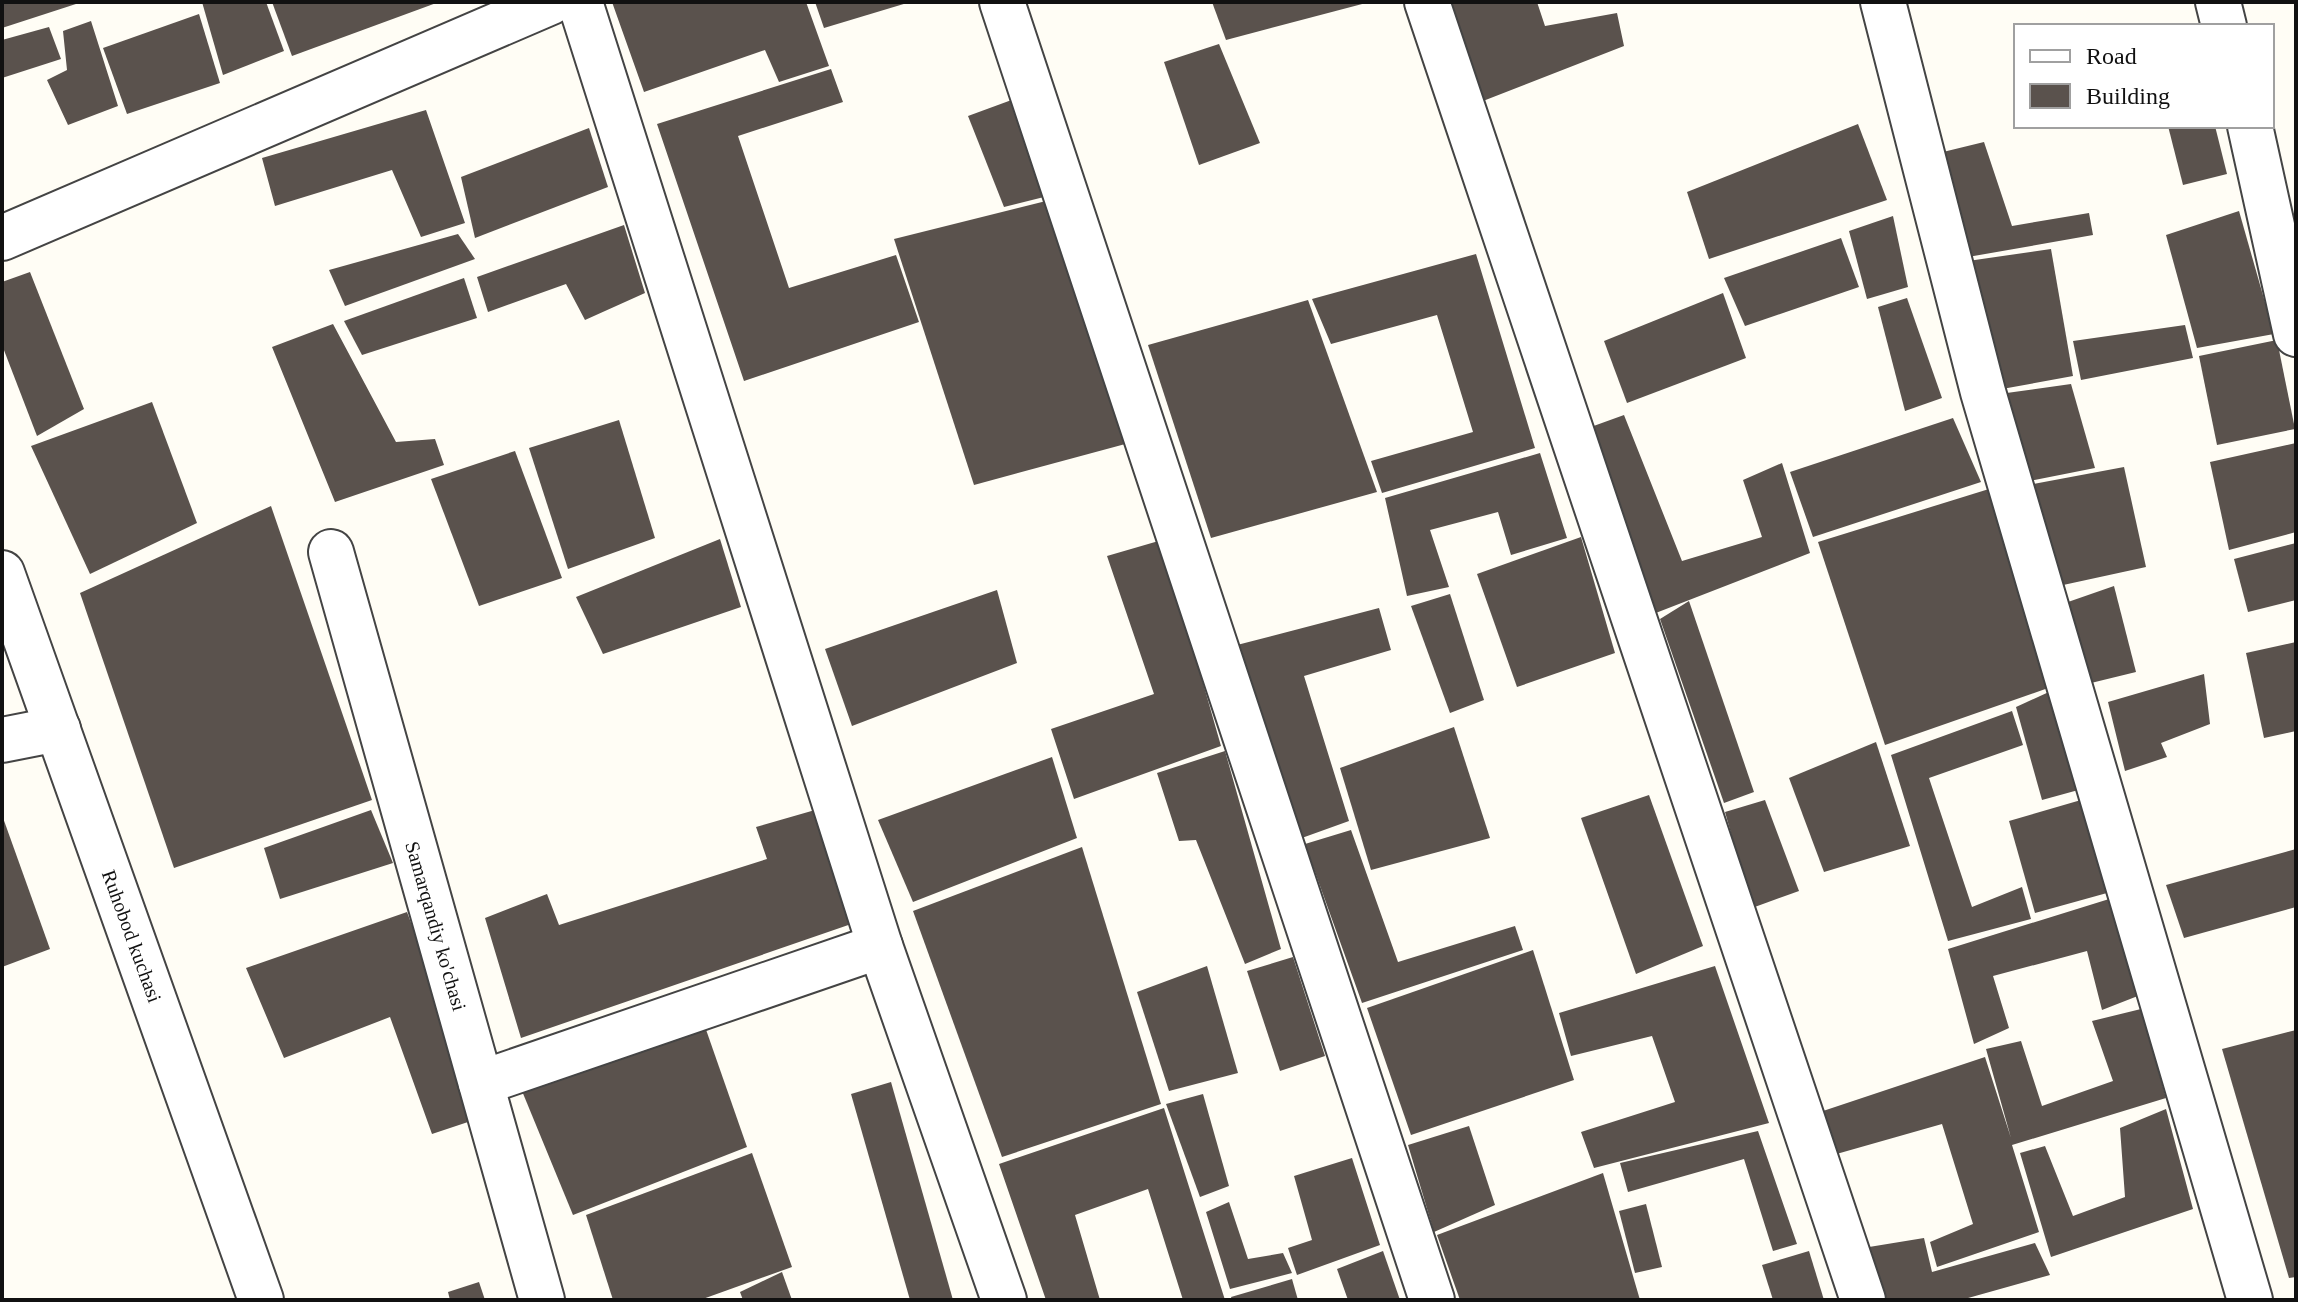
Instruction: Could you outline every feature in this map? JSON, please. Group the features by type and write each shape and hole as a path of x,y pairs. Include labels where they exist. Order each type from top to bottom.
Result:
{"street":[{"path":"2,238 551,2"},
{"path":"580,2 880,946 1004,1300"},
{"path":"1002,2 1432,1300"},
{"path":"1427,2 1863,1300"},
{"path":"1883,2 1983,392 2250,1300"},
{"path":"2218,2 2224,24"},
{"path":"2250,128 2296,334"},
{"name":"Samarqandiy ko'chasi","path":"331,552 542,1300"},
{"name":"Ruhobod kuchasi","path":"2,573 261,1300"},
{"path":"2,740 58,729"},
{"path":"481,1083 880,946"}],"building":[{"path":"2,2 79,2 79,3 2,28"},
{"path":"202,2 266,2 284,51 223,75"},
{"path":"272,2 439,2 292,56"},
{"path":"612,2 806,2 829,66 779,82 765,50 644,92"},
{"path":"815,2 906,2 907,3 824,28"},
{"path":"1212,2 1365,2 1366,3 1226,40"},
{"path":"1448,2 1537,2 1545,26 1617,13 1624,46 1483,101"},
{"path":"199,14 220,83 127,114 103,48"},
{"path":"91,21 118,106 68,125 47,80 67,70 63,31"},
{"path":"49,27 61,59 2,78 2,40"},
{"path":"1219,44 1260,143 1199,165 1164,62"},
{"path":"831,69 843,102 738,136 789,288 896,255 919,322 744,381 657,124"},
{"path":"1017,98 1044,197 1004,207 968,116"},
{"path":"426,110 465,223 421,237 392,170 275,206 262,158"},
{"path":"1858,124 1887,200 1709,259 1687,192"},
{"path":"589,128 608,187 475,238 461,177"},
{"path":"2169,128 2216,128 2227,174 2183,185"},
{"path":"1984,142 2012,226 2089,213 2093,235 1968,257 1943,152"},
{"path":"1050,200 1129,443 974,485 894,239"},
{"path":"2239,211 2274,334 2197,348 2166,235"},
{"path":"1893,216 1908,287 1867,299 1849,231"},
{"path":"624,225 645,293 585,320 566,284 488,312 477,277"},
{"path":"458,234 475,259 345,306 329,270"},
{"path":"1841,238 1859,287 1745,326 1724,278"},
{"path":"2051,249 2073,376 1991,391 1968,261"},
{"path":"1476,254 1535,448 1382,493 1371,461 1473,432 1437,315 1331,344 1312,299"},
{"path":"30,272 84,409 37,436 2,345 2,282"},
{"path":"464,278 477,318 362,355 344,321"},
{"path":"1723,293 1746,358 1627,403 1604,341"},
{"path":"1907,298 1942,398 1905,411 1878,307"},
{"path":"1308,300 1377,492 1211,538 1148,345"},
{"path":"333,324 396,442 435,439 444,465 335,502 272,347"},
{"path":"2185,325 2193,358 2081,380 2073,341"},
{"path":"2277,340 2295,429 2217,445 2199,356"},
{"path":"2071,384 2095,468 2014,484 1992,395"},
{"path":"152,402 197,523 90,574 31,446"},
{"path":"1624,415 1682,561 1762,537 1743,480 1782,463 1810,553 1648,616 1577,432"},
{"path":"1953,418 1981,482 1813,537 1790,472"},
{"path":"619,420 655,538 568,569 529,448"},
{"path":"2296,443 2296,532 2229,550 2210,462"},
{"path":"515,451 562,578 479,606 431,479"},
{"path":"1540,453 1567,538 1511,555 1498,512 1430,530 1449,587 1407,596 1385,498"},
{"path":"2124,467 2146,567 2054,587 2028,485"},
{"path":"1989,489 2051,687 1885,745 1818,542"},
{"path":"271,506 372,800 174,868 80,593"},
{"path":"1581,537 1615,653 1517,687 1477,574"},
{"path":"720,539 741,607 603,654 576,597"},
{"path":"1162,540 1221,746 1074,799 1051,729 1154,694 1107,556"},
{"path":"2296,543 2296,600 2248,612 2234,559"},
{"path":"2114,586 2136,672 2091,683 2068,602"},
{"path":"997,590 1017,663 852,726 825,649"},
{"path":"1450,594 1484,700 1450,713 1411,606"},
{"path":"1689,601 1754,792 1724,803 1660,619"},
{"path":"1379,608 1391,650 1304,676 1349,821 1299,839 1237,645"},
{"path":"2296,642 2296,731 2264,738 2246,653"},
{"path":"2204,674 2210,724 2161,743 2167,757 2125,771 2108,702"},
{"path":"2051,691 2082,789 2042,800 2016,707"},
{"path":"2012,711 2023,745 1929,778 1972,907 2022,887 2031,919 1948,941 1891,755"},
{"path":"1454,727 1490,838 1371,870 1340,768"},
{"path":"1876,742 1910,846 1824,872 1789,778"},
{"path":"1225,751 1281,949 1245,964 1196,840 1179,841 1157,773"},
{"path":"1052,757 1077,838 913,902 878,820"},
{"path":"1649,795 1703,946 1636,974 1581,818"},
{"path":"1765,800 1799,891 1752,908 1725,812"},
{"path":"2081,800 2107,893 2035,913 2009,821"},
{"path":"371,810 393,863 280,899 264,848"},
{"path":"815,810 860,921 521,1038 485,918 547,894 559,925 767,859 756,827"},
{"path":"2,815 50,949 2,967"},
{"path":"1351,830 1398,962 1515,926 1523,950 1362,1003 1305,844"},
{"path":"1082,847 1161,1104 1002,1157 913,911"},
{"path":"2296,849 2296,907 2184,938 2166,885"},
{"path":"2122,895 2148,992 2102,1010 2087,951 1993,976 2009,1028 1974,1044 1948,949"},
{"path":"407,912 483,1117 432,1134 390,1017 284,1058 246,968"},
{"path":"1533,950 1574,1080 1411,1135 1367,1008"},
{"path":"1293,957 1325,1056 1280,1071 1247,971"},
{"path":"1207,966 1238,1073 1169,1091 1137,992"},
{"path":"1715,966 1769,1123 1594,1168 1581,1132 1675,1102 1652,1036 1571,1056 1559,1013"},
{"path":"2141,1009 2166,1098 2012,1145 2039,1232 1937,1267 1930,1242 1973,1224 1942,1124 1833,1155 1820,1112 1985,1057 2011,1138 1986,1049 2021,1041 2042,1106 2113,1081 2092,1021"},
{"path":"703,1021 747,1147 573,1215 522,1091"},
{"path":"2296,1030 2296,1277 2289,1278 2222,1049"},
{"path":"891,1082 953,1300 910,1300 851,1094"},
{"path":"1203,1094 1229,1186 1200,1197 1166,1104"},
{"path":"1164,1108 1225,1300 1183,1300 1148,1189 1075,1215 1100,1300 1046,1300 999,1164"},
{"path":"2166,1109 2193,1209 2051,1257 2020,1153 2045,1146 2073,1216 2125,1197 2120,1128"},
{"path":"1469,1126 1495,1205 1434,1232 1408,1145"},
{"path":"1758,1131 1797,1244 1773,1251 1744,1159 1628,1192 1620,1163"},
{"path":"752,1153 792,1267 700,1300 613,1300 586,1215"},
{"path":"1352,1158 1380,1245 1297,1275 1288,1248 1312,1240 1294,1176"},
{"path":"1603,1173 1640,1300 1460,1300 1437,1235"},
{"path":"1229,1202 1248,1259 1283,1253 1292,1273 1230,1289 1206,1212"},
{"path":"1646,1204 1662,1267 1635,1273 1619,1211"},
{"path":"1924,1238 1932,1272 2035,1243 2050,1275 1961,1300 1887,1300 1869,1247"},
{"path":"1383,1251 1400,1300 1348,1300 1337,1269"},
{"path":"1809,1251 1824,1300 1773,1300 1762,1265"},
{"path":"782,1272 792,1300 743,1300 740,1292"},
{"path":"1292,1279 1298,1300 1232,1300 1231,1297"},
{"path":"479,1282 485,1300 450,1300 448,1292"}]}
